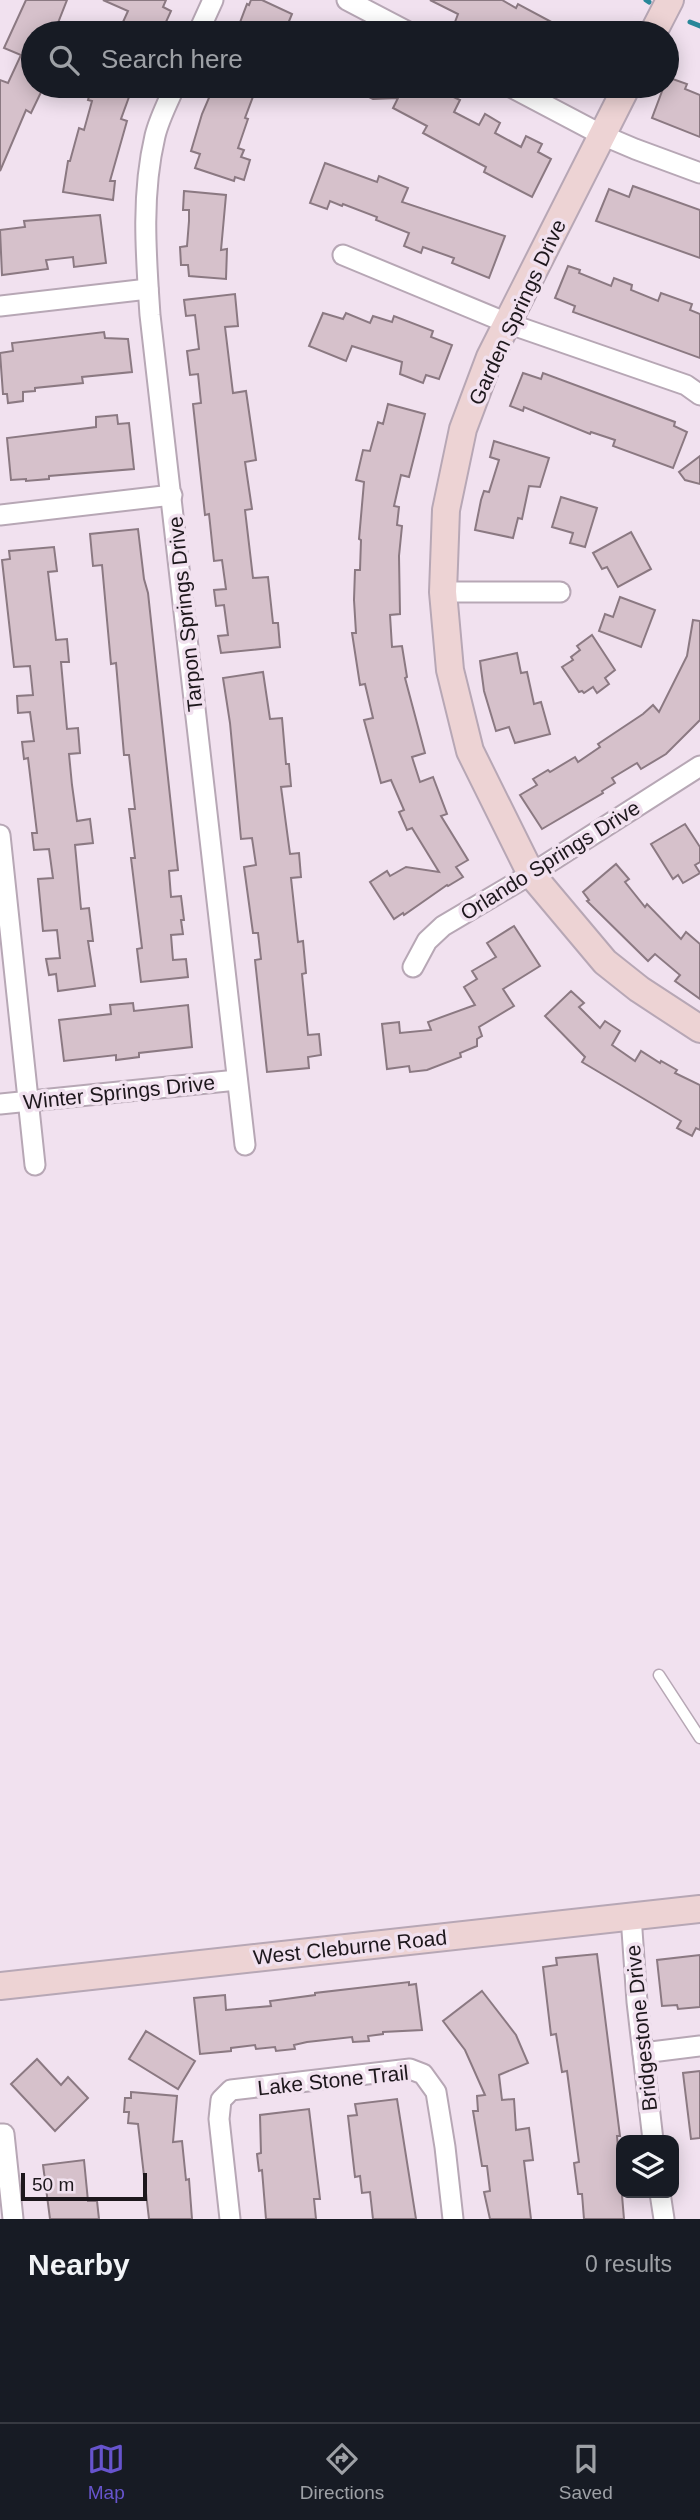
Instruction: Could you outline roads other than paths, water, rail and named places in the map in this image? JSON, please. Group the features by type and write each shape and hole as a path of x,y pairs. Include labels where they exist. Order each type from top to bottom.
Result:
{"street":[{"path":"203,21 213,0"},
{"path":"346,0 387,21"},
{"path":"659,21 670,0"},
{"name":"Tarpon Springs Drive","path":"170,98 156,135 147,193 148,289 245,1144"},
{"path":"532,98 602,135 700,173"},
{"name":"Garden Springs Drive","path":"621,98 507,323 463,429 446,510 443,592 450,670 470,751 531,874 605,961 639,989 700,1029"},
{"path":"343,255 507,323 686,385 700,395"},
{"path":"0,306 148,289"},
{"path":"0,515 172,495"},
{"path":"443,592 560,592"},
{"name":"Orlando Springs Drive","path":"413,967 427,941 443,926 531,874 700,766"},
{"path":"0,835 35,1165"},
{"name":"Winter Springs Drive","path":"0,1104 237,1080"},
{"name":"West Cleburne Road","path":"0,1986 700,1909"},
{"name":"Bridgestone Drive","path":"631,1916 642,2053 652,2135"},
{"path":"642,2053 700,2046"},
{"name":"Lake Stone Trail","path":"230,2219 219,2119 221,2099 231,2090 410,2069 423,2074 436,2092 447,2157 453,2219"},
{"path":"2,2134 13,2219"},
{"path":"661,2198 664,2219"}],"lane":[{"path":"659,1675 700,1738"}],"waterway":[{"path":"690,22 700,26"}]}
